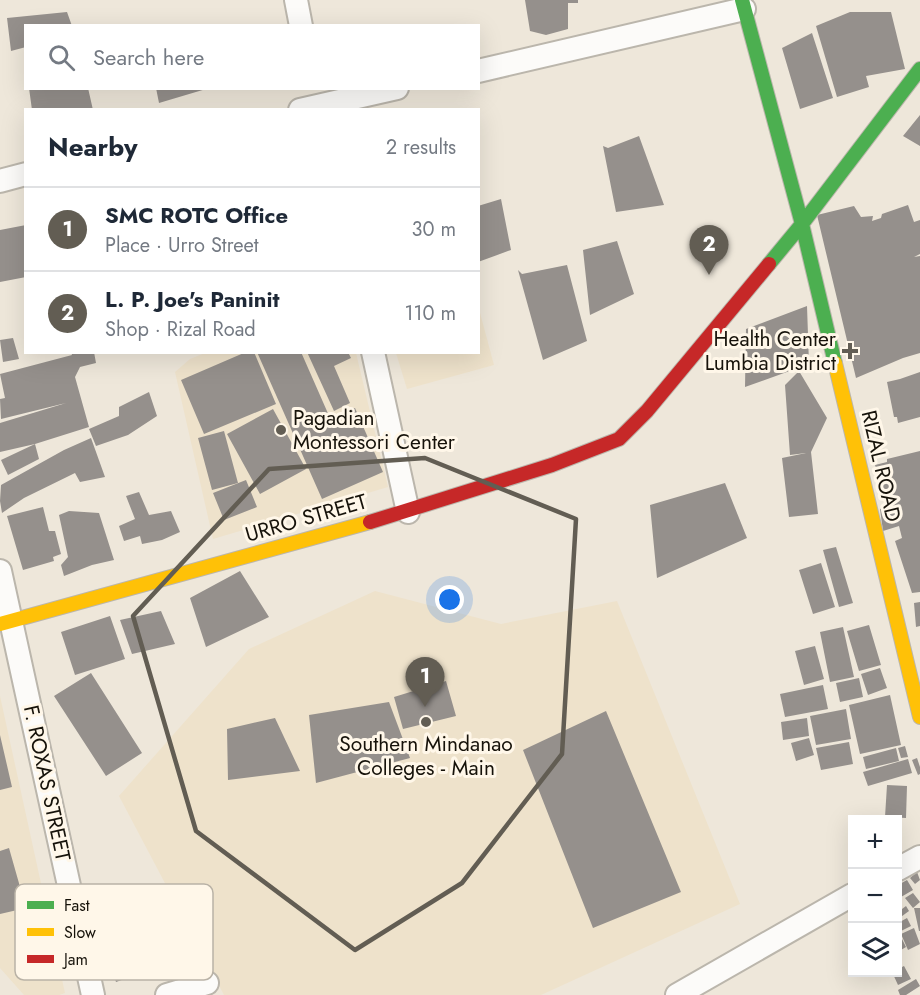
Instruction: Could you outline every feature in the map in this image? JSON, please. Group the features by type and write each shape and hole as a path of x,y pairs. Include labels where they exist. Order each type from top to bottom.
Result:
{"street":[{"path":"296,0 302,24"},
{"path":"480,70 743,4"},
{"name":"RIZAL ROAD","path":"743,4 802,224 920,717"},
{"path":"802,224 920,69"},
{"path":"314,103 386,90"},
{"path":"0,181 24,175"},
{"name":"URRO STREET","path":"6,623 408,512 552,465 620,439 647,411 802,224"},
{"path":"373,354 408,512"},
{"name":"F. ROXAS STREET","path":"0,571 6,623 67,884"},
{"path":"902,866 920,857"},
{"path":"676,995 848,897"},
{"name":"F. ROXAS STREET","path":"89,980 93,995"},
{"path":"167,995 207,984"}],"highlighted area":[{"path":"425,458 576,519 562,754 462,883 355,950 196,831 133,616 269,469"}],"shaded area":[{"path":"480,313 494,365 407,389 396,354 480,354"},
{"name":"Pagadian Montessori Center","path":"202,354 356,354 388,487 213,539 175,372 190,359"},
{"name":"Southern Mindanao Colleges - Main","path":"375,591 501,624 617,601 740,904 541,995 224,995 213,974 213,884 165,884 119,796 249,649"},
{"path":"0,696 41,884 15,884 15,980 62,980 65,993 24,995 0,968"}],"building":[{"path":"525,0 578,0 578,3 568,3 568,29 546,35 530,31"},
{"path":"67,12 71,24 24,24 24,48 11,51 7,18"},
{"path":"850,12 891,12 905,69 866,76 869,87 837,97 816,26"},
{"path":"812,33 833,98 800,109 782,48"},
{"path":"29,90 88,90 93,108 32,108"},
{"path":"156,90 203,90 159,103"},
{"path":"920,115 920,146 903,136"},
{"path":"639,136 664,205 616,212 603,146 608,148"},
{"path":"501,199 511,250 480,261 480,205"},
{"path":"908,205 914,222 920,220 920,254 914,257 920,256 920,353 856,378 817,215 854,206 861,217 873,216 872,221 881,218 882,214"},
{"path":"24,225 24,277 0,282 0,230"},
{"path":"617,241 634,294 590,315 583,250"},
{"path":"567,265 587,341 543,360 518,270 522,274"},
{"path":"807,306 809,364 745,387 746,329"},
{"path":"13,338 19,359 3,362 0,340"},
{"path":"94,354 96,363 80,367 75,377 89,427 0,452 0,423 66,403 1,419 0,399 5,398 0,374 72,355"},
{"path":"241,354 255,354 276,404 204,434 181,380"},
{"path":"258,354 302,354 330,418 355,408 383,472 322,499"},
{"path":"308,354 349,354 351,358 334,366 350,403 334,411"},
{"path":"799,371 827,418 811,452 818,514 789,517 782,458 806,453 790,455 785,385"},
{"path":"920,372 920,417 898,423 897,417 894,417 887,382"},
{"path":"149,392 157,416 128,435 96,446 89,429 119,416 119,407"},
{"path":"273,409 306,469 260,494 227,434"},
{"path":"224,431 238,483 212,490 198,438"},
{"path":"91,438 105,477 80,482 75,473 24,498 2,513 1,485 64,450"},
{"path":"35,444 39,459 8,475 1,460"},
{"path":"920,451 920,592 912,593 895,541 902,538 899,526 883,531 880,509 889,505 875,465 887,462 887,459"},
{"path":"246,480 257,507 224,520 213,493"},
{"path":"725,483 747,538 657,578 650,505"},
{"path":"139,492 149,515 171,511 180,532 162,540 142,544 140,536 124,541 119,526 135,519 126,496"},
{"path":"43,507 49,531 55,531 61,554 53,557 54,561 23,570 7,516"},
{"path":"69,511 99,513 114,560 92,565 64,576 61,565 68,557 59,515"},
{"path":"836,547 853,603 839,607 823,550"},
{"path":"821,563 835,607 813,614 799,570"},
{"path":"240,571 269,617 206,647 190,598"},
{"path":"920,602 920,626 916,627 914,603"},
{"path":"161,611 175,644 132,654 120,620"},
{"path":"110,616 125,659 75,675 61,632"},
{"path":"869,625 881,665 859,671 847,631"},
{"path":"843,627 854,677 830,682 820,632"},
{"path":"815,646 824,679 804,685 795,651"},
{"path":"880,668 887,688 868,695 861,674"},
{"path":"91,673 142,753 106,776 54,696"},
{"path":"859,678 863,697 840,702 836,683"},
{"path":"446,681 456,716 403,729 394,697"},
{"path":"823,685 828,709 785,717 780,694"},
{"path":"890,695 901,745 860,754 849,705"},
{"path":"389,702 410,758 316,783 309,715"},
{"path":"846,709 851,739 816,745 810,716"},
{"path":"606,711 681,892 593,928 523,750"},
{"path":"275,718 300,771 228,780 227,729"},
{"path":"807,718 809,736 783,740 781,722"},
{"path":"0,735 12,787 0,790"},
{"path":"809,738 814,755 796,761 791,743"},
{"path":"849,742 853,764 821,770 816,748"},
{"path":"905,746 908,757 901,758 898,748"},
{"path":"896,748 899,761 866,769 863,757"},
{"path":"917,758 920,767 918,775 912,760"},
{"path":"908,759 912,773 868,786 863,772"},
{"path":"887,785 907,786 906,818 902,818 902,815 885,815"},
{"path":"9,848 19,884 15,884 15,911 0,914 0,851"},
{"path":"917,872 920,880 915,884 910,878"},
{"path":"907,880 913,890 902,896 902,883"},
{"path":"913,893 920,902 913,908 905,898"},
{"path":"906,906 909,911 902,916 902,909"},
{"path":"914,908 920,908 920,931 919,931"},
{"path":"907,918 911,926 902,930 902,921"},
{"path":"914,928 920,944 908,950 902,934"},
{"path":"904,966 911,979 898,985 894,977 902,977"},
{"path":"916,979 920,986 906,995 900,995 898,990"}],"traffic: fast":[{"path":"742,0 802,224 835,363"},
{"path":"769,264 920,69"}],"traffic: slow":[{"path":"835,363 920,717"},
{"path":"0,624 370,522"}],"traffic: jam":[{"path":"370,522 552,465 619,439 647,411 769,264"}],"place":[{"name":"L. P. Joe's Paninit","path":"709,275"},
{"name":"Health Center Lumbia District","path":"850,351"},
{"name":"Pagadian Montessori Center","path":"281,430"},
{"name":"SMC ROTC Office","path":"425,707"},
{"name":"Southern Mindanao Colleges - Main","path":"426,722"}]}
